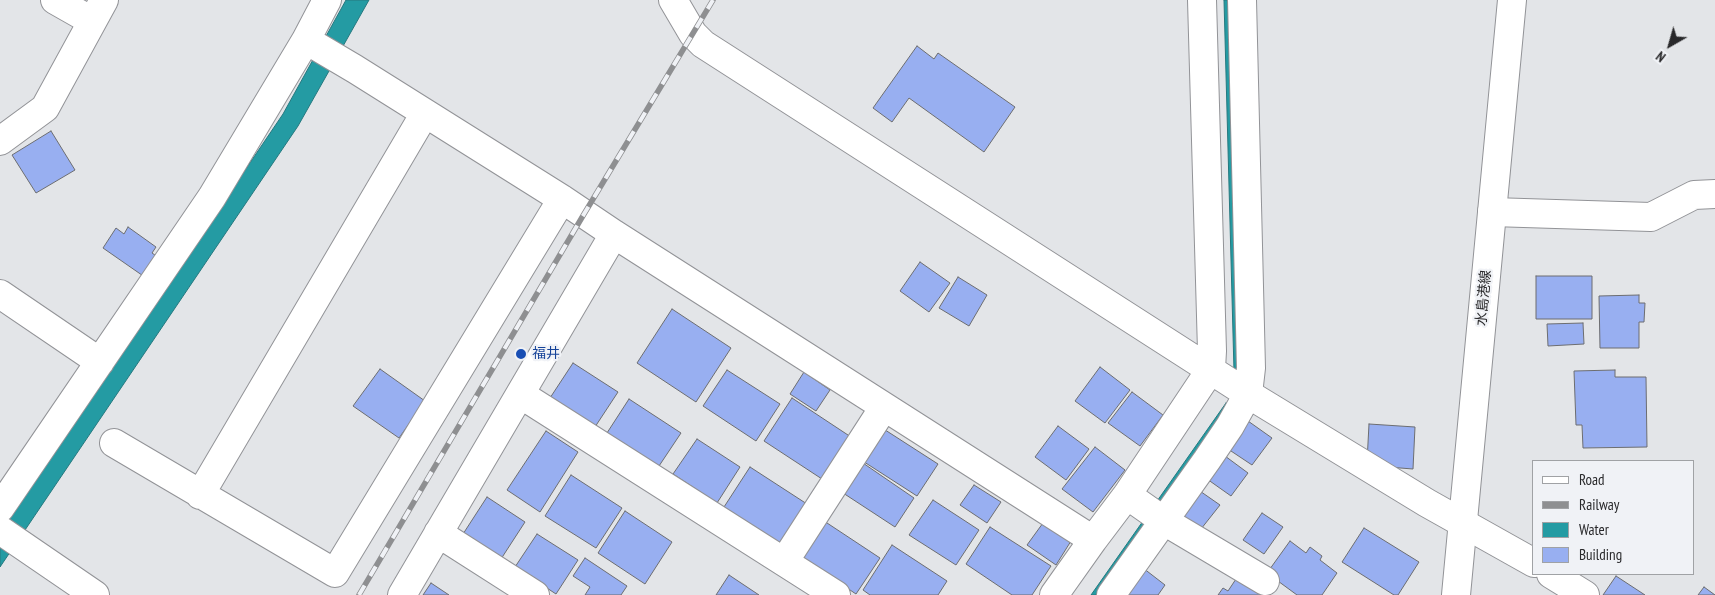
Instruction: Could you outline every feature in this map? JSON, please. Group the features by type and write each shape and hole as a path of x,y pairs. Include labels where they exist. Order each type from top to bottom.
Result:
{"street":[{"path":"3,134 45,108 98,10 56,0"},
{"path":"0,508 212,198 309,42 327,0"},
{"path":"673,0 693,34 703,44 1248,394 1532,562"},
{"path":"1111,595 1211,370 1202,0"},
{"path":"1054,595 1092,540 1149,510 1212,453 1248,394 1251,368 1242,0"},
{"name":"水島港線","path":"1456,595 1512,0"},
{"path":"309,42 562,199 1092,540"},
{"path":"200,495 425,113"},
{"path":"1492,212 1651,217 1694,195 1715,194"},
{"path":"114,443 335,573 562,199"},
{"path":"402,595 614,234"},
{"path":"0,294 100,362"},
{"path":"520,394 836,595"},
{"path":"784,562 884,407"},
{"path":"1149,510 1265,581"},
{"path":"0,530 95,595"},
{"path":"438,533 535,595"},
{"path":"1553,575 1585,595"}],"water":[{"path":"346,0 369,0 298,126 0,567 0,532 283,114"},
{"path":"1224,0 1232,0 1243,376 1234,371"},
{"path":"1226,403 1232,408 1100,595 1091,595"}],"building":[{"path":"917,46 934,59 938,53 1015,107 984,152 909,98 892,122 873,108"},
{"path":"51,131 75,170 36,193 12,155"},
{"path":"128,227 156,247 152,253 162,260 149,280 103,248 116,228 124,234"},
{"path":"920,262 950,283 929,312 900,291"},
{"path":"1536,276 1592,276 1592,319 1536,319"},
{"path":"958,277 987,295 969,326 939,308"},
{"path":"1639,295 1639,303 1645,303 1644,322 1639,322 1639,348 1600,348 1599,296"},
{"path":"672,309 731,348 696,402 637,363"},
{"path":"1583,323 1584,344 1548,346 1547,324"},
{"path":"573,363 618,392 593,430 548,401"},
{"path":"1100,367 1130,390 1105,423 1075,401"},
{"path":"380,369 425,401 399,438 353,406"},
{"path":"727,370 780,404 756,441 703,406"},
{"path":"1615,370 1615,377 1646,377 1647,447 1583,448 1582,425 1576,425 1574,371"},
{"path":"804,372 830,390 816,411 790,394"},
{"path":"1132,392 1163,415 1140,446 1108,423"},
{"path":"792,398 851,437 822,479 764,441"},
{"path":"629,399 681,433 657,469 605,436"},
{"path":"1248,421 1272,438 1252,465 1228,449"},
{"path":"1369,424 1415,427 1413,469 1375,466 1367,462"},
{"path":"879,426 938,464 917,496 858,458"},
{"path":"1058,426 1089,449 1066,480 1035,457"},
{"path":"546,431 578,452 540,512 507,490"},
{"path":"697,439 740,467 717,503 673,474"},
{"path":"1095,447 1125,470 1093,512 1062,489"},
{"path":"1225,456 1248,473 1231,496 1207,479"},
{"path":"860,461 914,498 895,527 840,491"},
{"path":"750,467 807,504 781,544 724,507"},
{"path":"571,475 622,508 596,548 545,516"},
{"path":"974,485 1001,502 987,523 960,505"},
{"path":"1197,489 1220,505 1201,529 1179,513"},
{"path":"487,497 525,522 501,559 463,534"},
{"path":"933,500 979,530 956,565 909,535"},
{"path":"625,511 672,542 645,584 598,553"},
{"path":"1262,513 1283,527 1264,554 1243,540"},
{"path":"821,519 880,558 856,594 798,555"},
{"path":"1043,523 1071,541 1056,565 1027,545"},
{"path":"990,527 1051,566 1032,595 1012,595 966,564"},
{"path":"1364,528 1419,562 1398,595 1394,595 1342,562"},
{"path":"537,534 578,560 556,594 515,567"},
{"path":"1290,541 1306,553 1310,547 1322,556 1320,560 1337,573 1322,595 1297,595 1267,573"},
{"path":"892,545 947,581 938,595 870,595 863,590"},
{"path":"585,558 627,586 621,595 585,595 590,587 573,576"},
{"path":"1143,568 1165,585 1158,595 1124,595"},
{"path":"729,575 759,595 716,595"},
{"path":"1238,576 1265,595 1218,595 1223,588 1228,591"},
{"path":"1616,576 1645,595 1603,595"},
{"path":"431,583 449,595 423,595"},
{"path":"1704,587 1715,595 1698,595"}],"railway":[{"path":"359,595 713,0"}],"place":[{"name":"福井","path":"521,354"}]}
